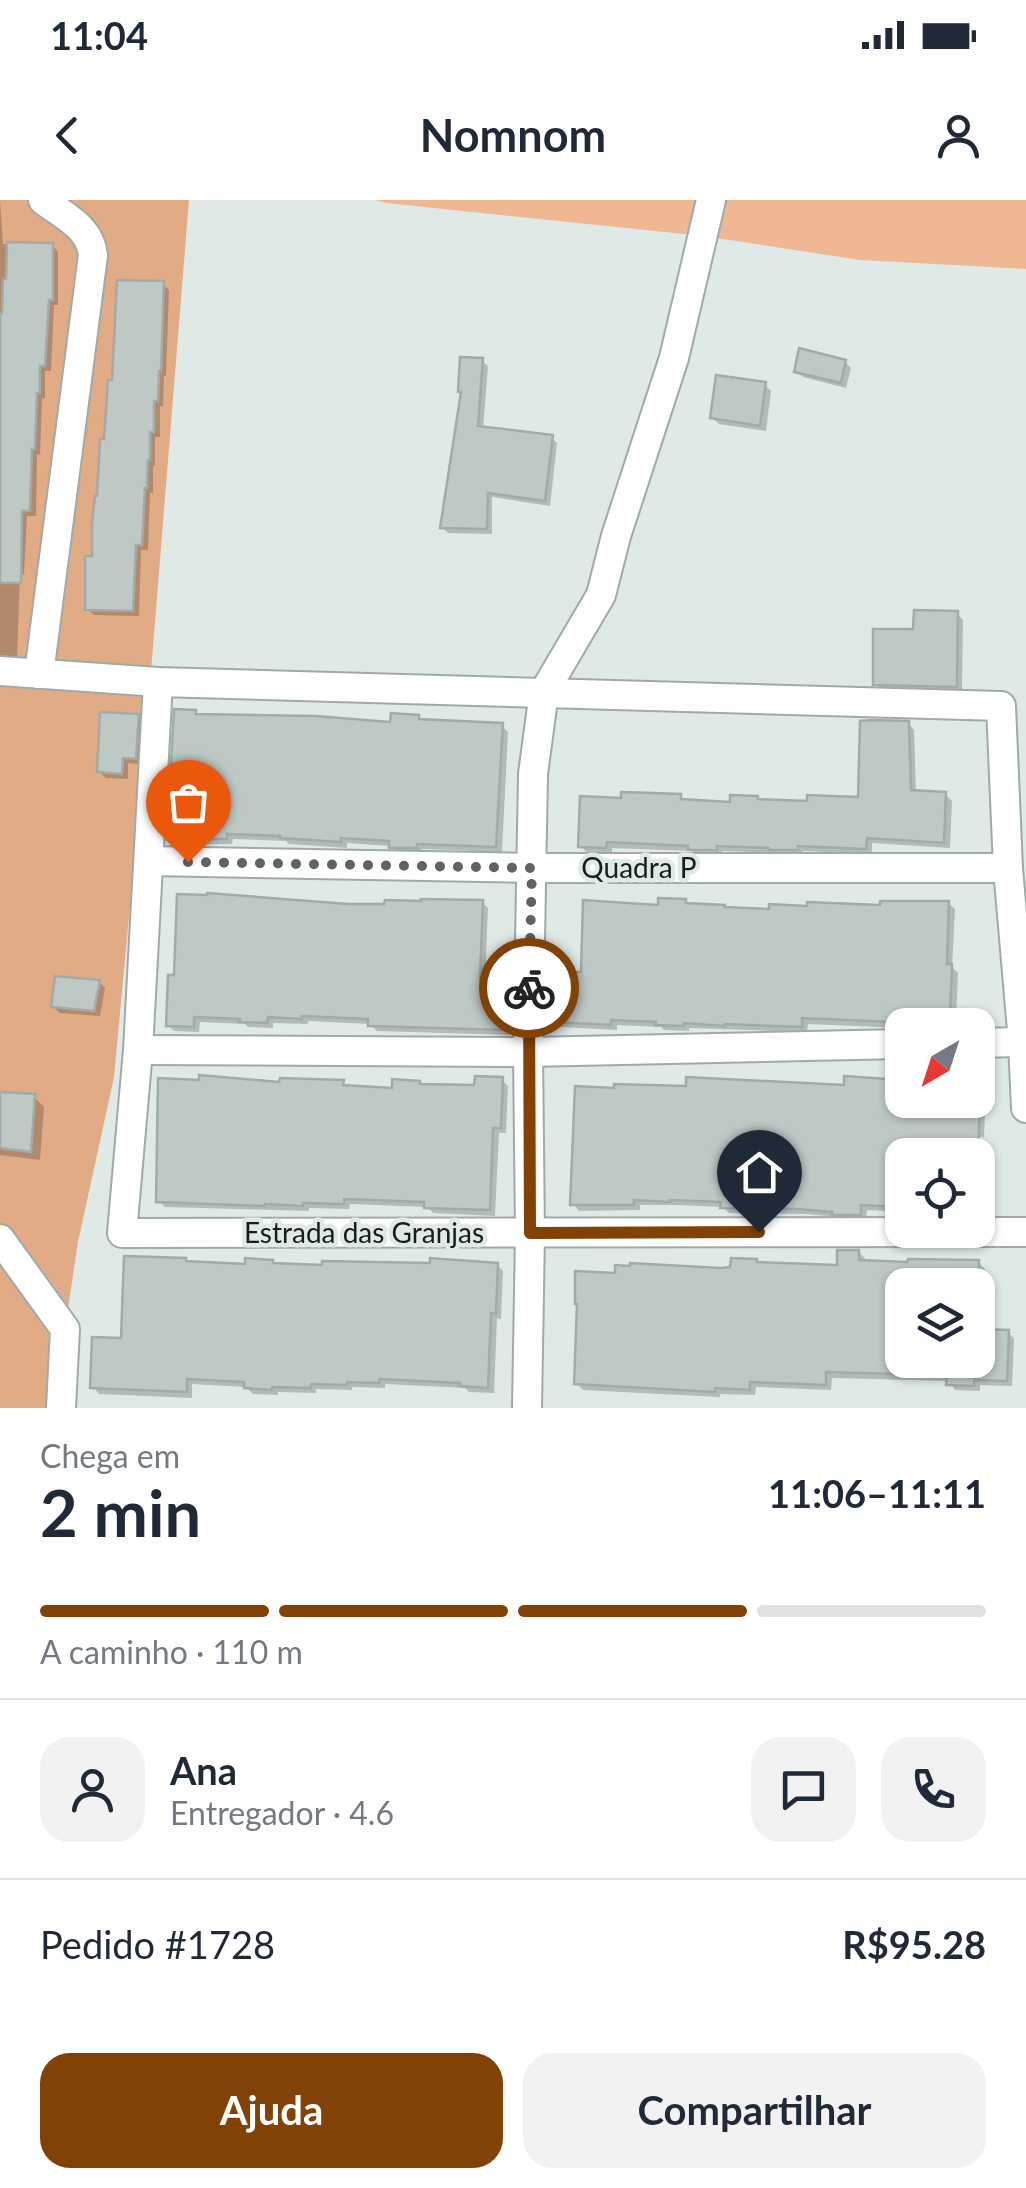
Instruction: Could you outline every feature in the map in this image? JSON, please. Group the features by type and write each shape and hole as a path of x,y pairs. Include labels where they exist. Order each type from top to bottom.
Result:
{"street":[{"path":"40,674 94,255 85,230 42,200"},
{"path":"527,1408 533,774 544,692 601,596 616,536 674,358 712,200"},
{"path":"0,671 158,682 1000,706 1026,1108"},
{"path":"158,682 138,1050 528,1052 885,1044"},
{"name":"Quadra P","path":"149,862 532,868 1008,868"},
{"path":"995,1043 1023,1042"},
{"name":"Estrada das Granjas","path":"138,1050 122,1233 1026,1232"},
{"path":"0,1239 65,1329 61,1408"}],"shaded area":[{"path":"0,200 189,200 114,1077 78,1242 53,1408 0,1408"},
{"path":"375,200 1026,200 1026,269 860,260 703,236"}],"building":[{"path":"7,242 53,243 53,300 49,300 45,366 40,366 37,393 30,511 22,511 21,583 0,583 0,313"},
{"path":"117,280 164,281 161,371 158,401 154,401 154,432 150,432 142,545 136,545 133,611 85,610 85,556 92,556 100,439 104,439 108,380 112,380"},
{"path":"799,348 846,360 841,383 794,372"},
{"path":"460,357 483,358 478,426 553,435 545,501 488,493 487,529 440,528 461,392"},
{"path":"716,375 766,382 760,426 710,418"},
{"path":"914,610 958,611 957,687 873,685 873,629 913,629"},
{"path":"174,709 196,710 196,714 390,722 391,713 419,715 419,719 503,723 496,847 417,844 417,848 389,848 389,841 341,838 341,842 227,834 227,839 167,839"},
{"path":"100,712 139,714 136,759 123,758 122,774 97,772"},
{"path":"860,721 909,721 911,790 946,792 944,843 867,838 866,849 717,846 717,850 688,850 688,846 607,842 606,848 578,847 580,796 621,798 621,792 681,794 681,799 730,802 730,795 807,801 807,795 858,797"},
{"path":"177,894 348,904 483,900 480,978 506,979 504,1030 368,1026 368,1019 302,1016 268,1017 267,1023 194,1017 194,1027 166,1026 168,975 174,975"},
{"path":"658,898 769,909 769,904 807,906 807,902 880,905 880,901 949,901 950,1008 885,1008 885,1022 802,1018 802,1027 655,1025 656,1022 611,1020 611,1025 552,1022 554,971 581,972 583,900 658,905"},
{"path":"55,976 100,980 94,1011 51,1007"},
{"path":"199,1075 279,1082 280,1078 344,1080 343,1085 392,1088 392,1079 474,1085 475,1076 503,1077 501,1128 493,1128 490,1210 424,1208 424,1202 344,1199 344,1204 303,1206 156,1202 158,1078 199,1080"},
{"path":"844,1076 885,1079 885,1118 979,1118 979,1138 885,1138 885,1206 861,1205 861,1215 720,1208 721,1202 670,1200 634,1200 634,1205 570,1205 575,1086 686,1086 686,1077 844,1085"},
{"path":"0,1092 35,1094 31,1152 0,1148"},
{"path":"837,1250 859,1250 859,1260 979,1260 979,1268 885,1268 885,1374 826,1372 826,1385 750,1382 750,1390 715,1388 715,1392 574,1384 575,1271 615,1273 615,1265 630,1263 721,1268 730,1267 731,1258 837,1265"},
{"path":"124,1256 245,1264 245,1258 322,1265 322,1261 430,1263 430,1258 498,1263 488,1388 380,1379 379,1383 311,1384 311,1388 272,1390 244,1388 244,1382 187,1379 187,1392 90,1388 92,1337 121,1338"},
{"path":"995,1330 1009,1330 1007,1381 978,1380 995,1378"},
{"path":"946,1378 975,1378 974,1386 946,1385"}],"way so far":[{"path":"188,862 532,868 529,988"}],"route":[{"path":"529,988 530,1233 759,1232"}]}
